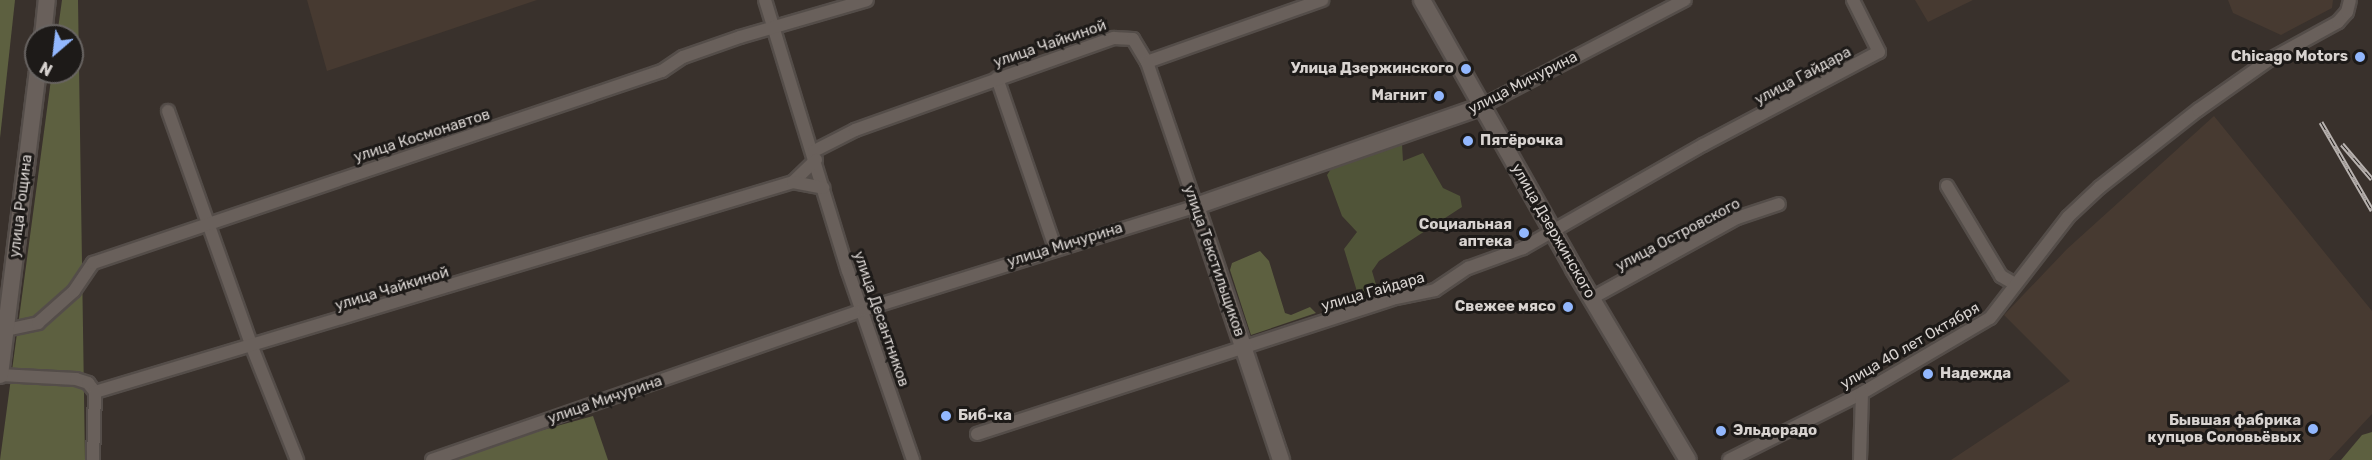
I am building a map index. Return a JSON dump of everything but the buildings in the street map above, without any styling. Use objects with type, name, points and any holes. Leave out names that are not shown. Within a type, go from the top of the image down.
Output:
[{"type":"street","points":[[44,24],[47,0]]},
{"type":"street","points":[[765,0],[815,155]]},
{"type":"street","name":"улица Космонавтов","points":[[6,330],[38,323],[74,291],[93,263],[662,71],[683,57],[867,0]]},
{"type":"street","points":[[1147,62],[1322,0]]},
{"type":"street","name":"улица Дзержинского","points":[[1422,0],[1480,107],[1688,460]]},
{"type":"street","name":"улица Мичурина","points":[[432,460],[863,310],[1055,247],[1196,206],[1480,107],[1685,0]]},
{"type":"street","name":"улица Гайдара","points":[[978,434],[1392,299],[1435,290],[1468,268],[1523,248],[1879,52],[1853,0]]},
{"type":"street","name":"улица 40 лет Октября","points":[[1729,460],[1862,393],[1990,318],[2068,217],[2100,188],[2198,110],[2269,60],[2338,22],[2347,12],[2350,0]]},
{"type":"street","name":"улица Чайкиной","points":[[793,182],[815,155],[855,130],[997,78],[1121,36],[1138,43],[1147,62]]},
{"type":"street","name":"улица Текстильщиков","points":[[1147,62],[1281,460]]},
{"type":"street","points":[[997,78],[1055,247]]},
{"type":"street","name":"улица Рощина","points":[[0,375],[37,84]]},
{"type":"street","points":[[168,111],[252,347],[297,460]]},
{"type":"street","name":"улица Десантников","points":[[815,155],[823,188],[912,460]]},
{"type":"street","name":"улица Чайкиной","points":[[95,392],[252,347],[793,182],[823,188]]},
{"type":"street","points":[[1947,186],[2001,276],[2015,284]]},
{"type":"street","name":"улица Островского","points":[[1592,298],[1737,218],[1779,204]]},
{"type":"street","points":[[0,375],[76,378],[88,383],[95,392],[93,460]]},
{"type":"street","points":[[1860,460],[1862,393]]},
{"type":"shaded area","points":[[307,0],[537,0],[327,71]]},
{"type":"shaded area","points":[[1915,0],[1973,0],[1928,22]]},
{"type":"shaded area","points":[[2228,0],[2333,0],[2332,8],[2281,35],[2233,13]]},
{"type":"shaded area","points":[[2214,116],[2372,311],[2372,414],[2329,460],[1951,460],[2070,381],[2004,315],[2067,249]]},
{"type":"green space","points":[[0,0],[15,0],[0,138]]},
{"type":"green space","points":[[62,0],[78,0],[78,24],[59,24]]},
{"type":"green space","points":[[50,84],[79,84],[85,460],[0,460]]},
{"type":"green space","points":[[1396,144],[1402,144],[1403,161],[1423,153],[1443,188],[1460,196],[1462,207],[1379,261],[1372,271],[1377,288],[1359,298],[1344,249],[1357,232],[1342,216],[1327,175],[1331,169]]},
{"type":"green space","points":[[1260,251],[1269,261],[1285,313],[1291,315],[1310,307],[1316,313],[1251,335],[1230,270],[1232,263]]},
{"type":"green space","points":[[593,416],[608,460],[445,460],[470,450]]},
{"type":"green space","points":[[2372,432],[2372,460],[2341,460],[2362,435]]},
{"type":"railway","points":[[2321,122],[2372,210]]},
{"type":"railway","points":[[2342,144],[2372,179]]},
{"type":"place","name":"Chicago Motors","points":[[2360,57]]},
{"type":"place","name":"Улица Дзержинского","points":[[1466,69]]},
{"type":"place","name":"Магнит","points":[[1439,96]]},
{"type":"place","name":"Пятёрочка","points":[[1468,141]]},
{"type":"place","name":"Социальная аптека","points":[[1524,233]]},
{"type":"place","name":"Свежее мясо","points":[[1568,307]]},
{"type":"place","name":"Надежда","points":[[1928,374]]},
{"type":"place","name":"Биб-ка","points":[[946,416]]},
{"type":"place","name":"Бывшая фабрика купцов Соловьёвых","points":[[2313,429]]},
{"type":"place","name":"Эльдорадо","points":[[1721,431]]}]
